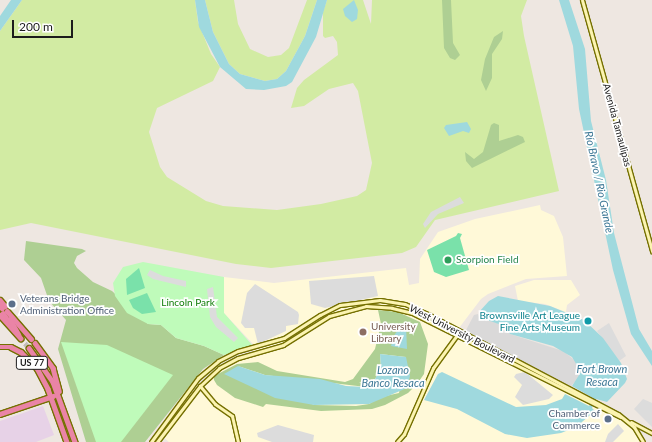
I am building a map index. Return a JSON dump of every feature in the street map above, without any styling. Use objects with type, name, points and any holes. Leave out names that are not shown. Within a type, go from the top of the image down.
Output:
[{"type":"highway","points":[[0,301],[3,310],[21,338],[12,322],[3,310]]},
{"type":"highway","points":[[3,310],[31,339]]},
{"type":"highway","points":[[12,322],[19,325]]},
{"type":"highway","points":[[0,414],[58,394],[53,368],[35,344]]},
{"type":"highway","name":"US 77","points":[[0,348],[11,347],[29,359],[44,380],[68,442]]},
{"type":"highway","name":"US 77","points":[[29,348],[50,376],[75,442]]},
{"type":"highway","points":[[43,399],[50,401],[56,409]]},
{"type":"main road","name":"Avenida Tamaulipas","points":[[582,0],[652,251]]},
{"type":"main road","name":"West University Boulevard","points":[[150,442],[195,383],[218,361],[248,349],[284,338],[332,308],[362,301],[380,300],[405,304],[652,433]]},
{"type":"main road","name":"West University Boulevard","points":[[157,442],[200,386],[219,368],[249,355],[283,345],[329,316],[366,306],[404,310],[458,333]]},
{"type":"main road","points":[[397,442],[404,434],[433,368],[458,333]]},
{"type":"main road","points":[[248,349],[249,355]]},
{"type":"main road","points":[[195,383],[200,386],[215,404],[232,416],[238,442]]},
{"type":"main road","name":"West University Boulevard","points":[[629,422],[639,433],[643,442]]},
{"type":"main road","points":[[639,433],[644,428]]},
{"type":"shaded area","points":[[460,197],[464,203],[438,214],[425,228],[423,224],[431,212]]},
{"type":"shaded area","points":[[540,205],[541,210],[554,216],[563,237],[567,276],[526,279],[488,294],[481,299],[459,328],[459,338],[626,423],[634,428],[641,442],[169,442],[163,437],[207,380],[217,370],[240,358],[253,355],[253,344],[224,313],[224,277],[274,283],[406,268],[409,285],[419,283],[420,259],[438,232],[475,219]]},
{"type":"shaded area","points":[[150,270],[163,276],[186,281],[186,287],[153,279],[147,275]]},
{"type":"shaded area","points":[[374,276],[378,296],[325,308],[311,304],[309,281]]},
{"type":"shaded area","points":[[534,280],[571,280],[580,295],[567,305],[566,312],[545,304],[518,301],[515,286]]},
{"type":"shaded area","points":[[255,284],[298,312],[299,315],[298,324],[286,326],[286,331],[258,344],[254,328],[245,328],[241,323],[247,293]]},
{"type":"shaded area","points":[[213,287],[217,317],[238,338],[234,342],[216,327],[210,317],[207,289]]},
{"type":"shaded area","points":[[478,314],[479,317],[505,326],[510,334],[563,351],[577,362],[581,369],[580,376],[571,386],[465,332],[474,315]]},
{"type":"shaded area","points":[[609,323],[626,356],[619,361],[597,331]]},
{"type":"shaded area","points":[[525,372],[553,395],[549,399],[523,405],[515,397],[522,385],[514,377],[516,374]]},
{"type":"shaded area","points":[[643,399],[652,403],[652,427],[634,409]]},
{"type":"shaded area","points":[[43,406],[54,435],[36,442],[0,442],[0,421]]},
{"type":"shaded area","points":[[618,424],[624,431],[613,442],[605,442],[608,434]]},
{"type":"shaded area","points":[[278,425],[314,435],[313,442],[272,442],[258,437],[257,433]]},
{"type":"green space","points":[[22,0],[195,0],[198,22],[211,54],[220,67],[213,81],[157,108],[149,132],[160,167],[167,177],[206,201],[223,206],[277,210],[321,204],[357,196],[366,190],[372,163],[358,91],[353,83],[329,89],[304,106],[291,108],[297,88],[304,80],[338,55],[337,42],[333,36],[325,38],[323,36],[323,12],[327,0],[363,0],[371,24],[372,0],[527,0],[521,16],[524,36],[559,191],[435,220],[416,247],[402,253],[271,268],[236,264],[31,223],[0,230],[0,31]]},
{"type":"green space","points":[[205,0],[234,0],[238,24],[250,49],[268,57],[281,55],[289,48],[307,0],[317,0],[305,36],[286,71],[277,79],[265,81],[240,74],[229,64],[213,32]]},
{"type":"green space","points":[[442,0],[451,0],[453,43],[460,55],[455,60],[450,58],[444,48]]},
{"type":"green space","points":[[503,31],[502,39],[492,54],[492,78],[486,91],[481,80],[485,59],[494,37]]},
{"type":"green space","points":[[494,123],[499,125],[499,141],[518,135],[523,137],[525,142],[472,168],[466,161],[465,152],[474,159],[483,152],[491,125]]},
{"type":"green space","name":"Scorpion Field","points":[[458,233],[462,234],[460,238],[469,270],[446,277],[434,272],[427,250],[456,236]]},
{"type":"green space","points":[[26,241],[82,249],[86,251],[77,256],[74,263],[77,268],[93,282],[112,291],[148,324],[161,325],[176,338],[204,346],[224,355],[203,369],[145,442],[86,442],[58,349],[66,320],[49,301],[41,278],[24,260]]},
{"type":"green space","name":"Lincoln Park","points":[[143,262],[224,277],[224,313],[253,346],[224,355],[204,346],[176,338],[161,325],[148,324],[127,313],[115,296],[113,283],[123,267]]},
{"type":"green space","points":[[139,268],[145,288],[127,295],[126,279]]},
{"type":"green space","points":[[147,293],[156,312],[142,314],[133,308],[129,300]]},
{"type":"green space","points":[[378,310],[398,312],[420,322],[428,344],[424,374],[417,384],[408,393],[385,405],[372,409],[321,411],[266,404],[263,407],[235,398],[217,385],[214,380],[214,376],[237,364],[258,362],[277,371],[345,382],[353,379],[375,349],[381,324]],"holes":[[[380,354],[406,357],[399,393],[381,397],[369,404],[356,406],[314,405],[238,366],[265,375],[366,387],[374,381],[381,368]]]},
{"type":"green space","points":[[61,342],[107,345],[173,375],[121,442],[96,442]]},
{"type":"water","points":[[11,0],[22,0],[0,31],[0,16]]},
{"type":"water","points":[[195,0],[205,0],[213,32],[229,64],[240,74],[265,81],[277,79],[286,71],[305,36],[317,0],[327,0],[316,37],[292,82],[286,86],[264,90],[246,89],[220,67],[199,27]]},
{"type":"water","points":[[354,0],[358,10],[357,19],[352,22],[345,16],[343,9]]},
{"type":"water","name":"Río Bravo / Rio Grande","points":[[559,0],[569,0],[585,49],[591,121],[606,180],[614,233],[639,329],[652,351],[652,366],[631,334],[613,270],[579,109],[573,46]]},
{"type":"water","points":[[467,122],[471,129],[469,133],[463,131],[449,136],[444,128],[446,125]]},
{"type":"water","name":"Fort Brown Resaca","points":[[498,296],[550,306],[584,320],[603,338],[621,363],[627,379],[625,383],[607,402],[596,399],[592,408],[595,411],[576,427],[561,433],[527,438],[505,434],[457,409],[424,400],[438,374],[442,372],[516,407],[546,405],[562,399],[565,394],[589,406],[593,398],[572,386],[581,372],[572,357],[553,346],[510,334],[504,326],[479,317],[479,312],[489,301]]},
{"type":"water","points":[[403,325],[406,326],[407,349],[391,346],[395,334]]},
{"type":"water","name":"Lozano Banco Resaca","points":[[380,354],[406,357],[410,376],[407,388],[369,404],[314,405],[275,398],[224,374],[238,366],[265,375],[320,379],[346,386],[366,387],[374,381],[381,368]]},
{"type":"tunnel","points":[[21,338],[29,348]]},
{"type":"place","name":"Scorpion Field","points":[[448,260]]},
{"type":"place","name":"Veterans Bridge Administration Office","points":[[12,304]]},
{"type":"place","name":"Brownsville Art League Fine Arts Museum","points":[[588,321]]},
{"type":"place","name":"University Library","points":[[363,332]]},
{"type":"place","name":"Chamber of Commerce","points":[[608,419]]}]
